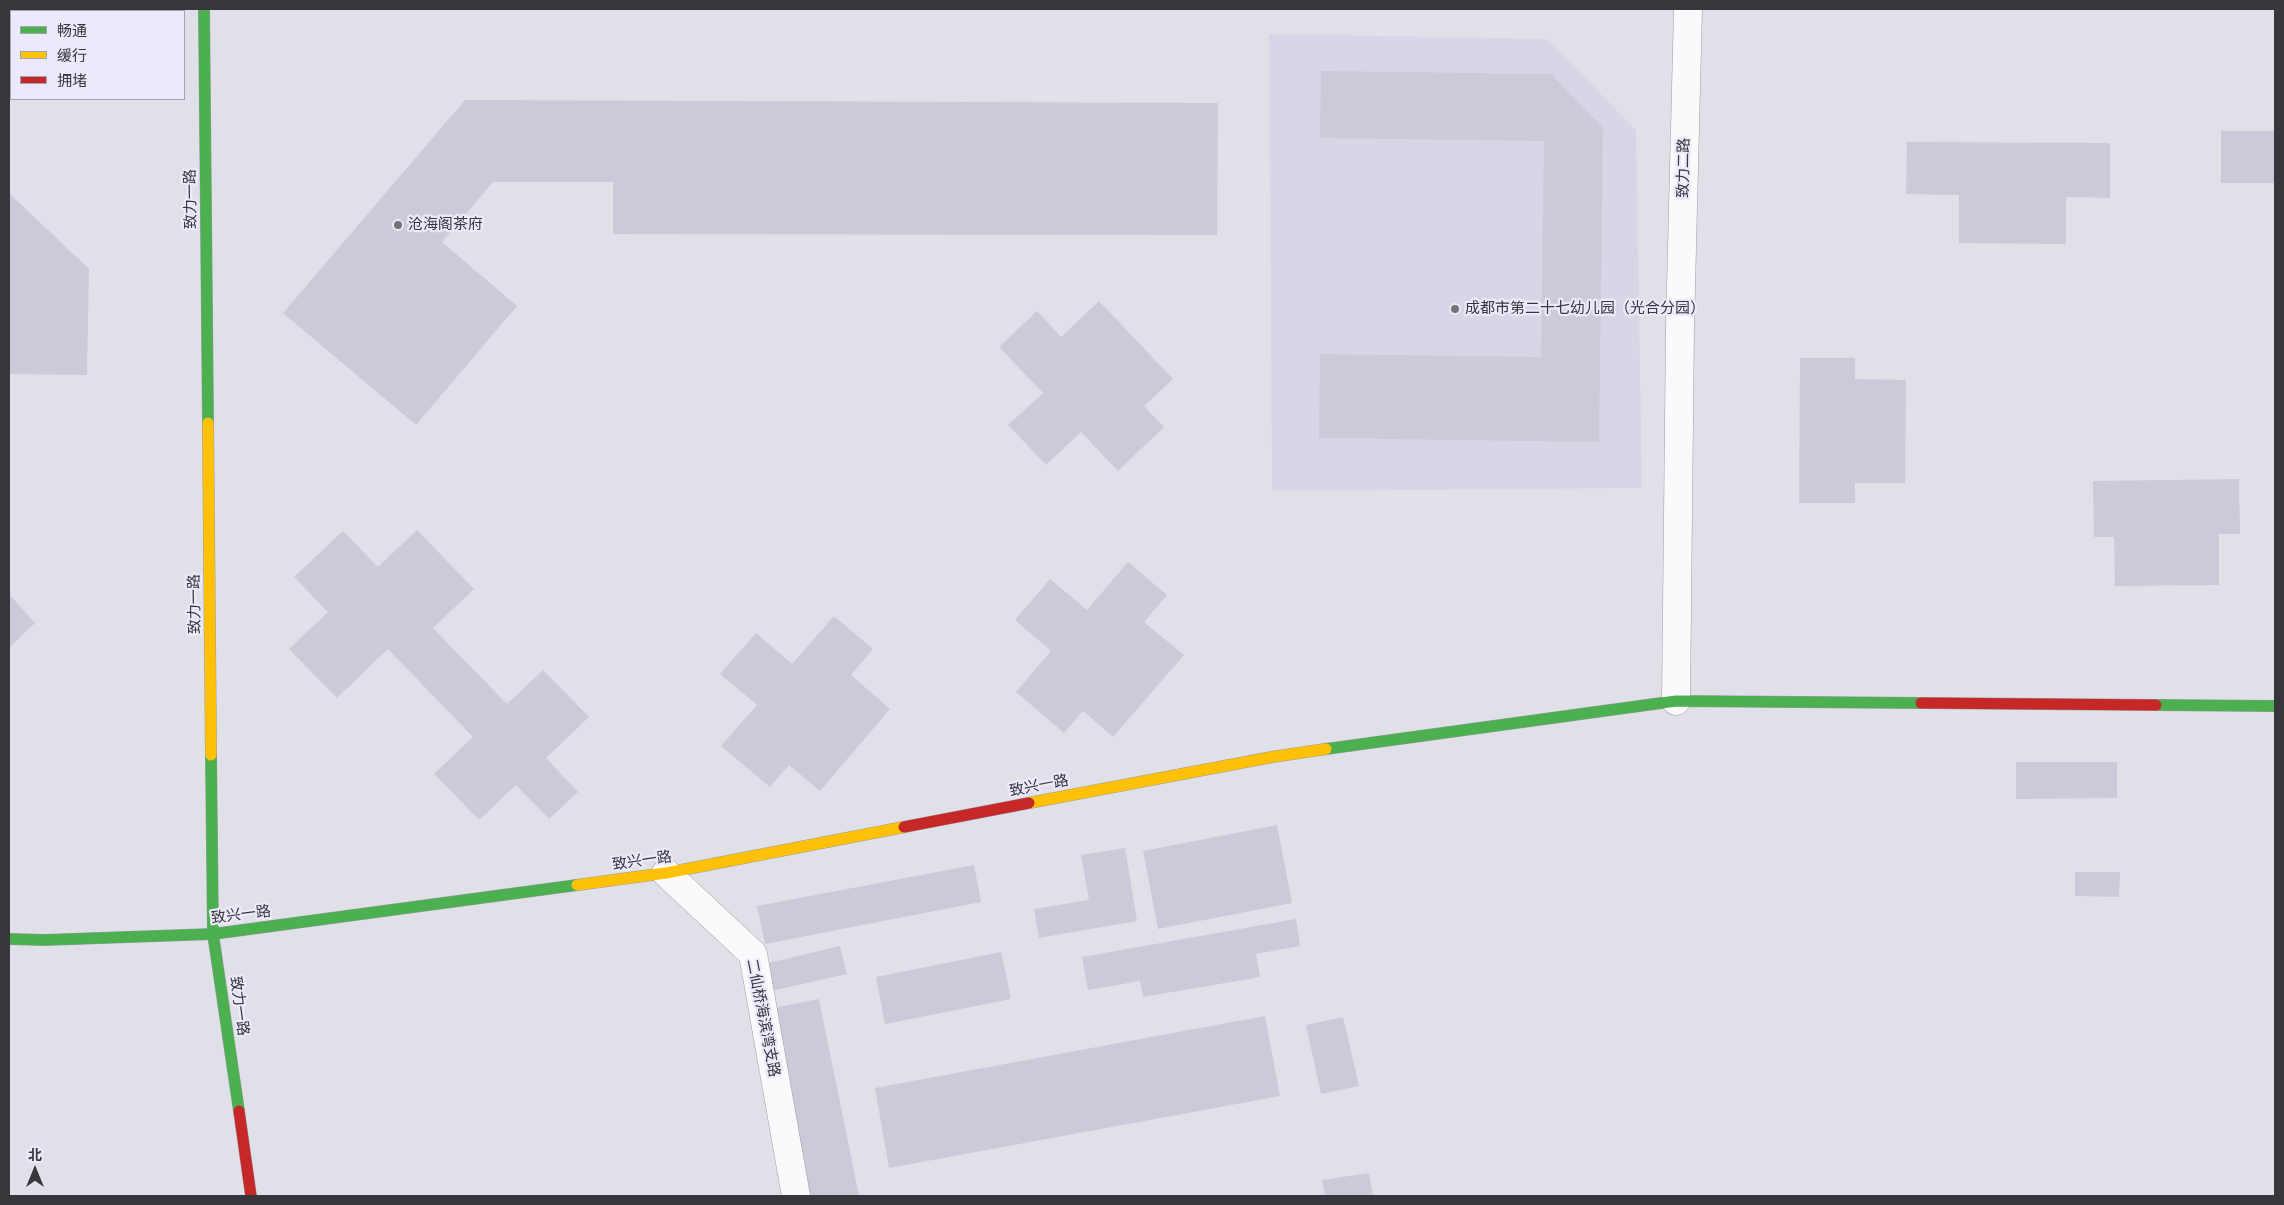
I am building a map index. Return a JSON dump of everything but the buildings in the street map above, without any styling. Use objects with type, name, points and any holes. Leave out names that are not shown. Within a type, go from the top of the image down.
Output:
[{"type":"street","name":"致力一路","points":[[204,9],[213,934],[251,1196]]},
{"type":"street","name":"致力二路","points":[[1676,701],[1680,327],[1688,9]]},
{"type":"street","name":"致兴一路","points":[[9,939],[44,940],[213,934],[666,873],[1272,757],[1676,701],[2275,706]]},
{"type":"street","name":"二仙桥海滨湾支路","points":[[666,873],[753,954],[796,1196]]},
{"type":"shaded area","name":"成都市第二十七幼儿园（光合分园）","points":[[1269,34],[1547,39],[1636,130],[1642,488],[1272,491]]},
{"type":"traffic: fast","points":[[204,9],[208,423]]},
{"type":"traffic: fast","points":[[1326,749],[1676,701],[1921,703]]},
{"type":"traffic: fast","points":[[2156,705],[2275,706]]},
{"type":"traffic: fast","points":[[211,755],[213,934],[239,1111]]},
{"type":"traffic: fast","points":[[9,939],[44,940],[213,934],[577,885]]},
{"type":"traffic: slow","points":[[208,423],[211,755]]},
{"type":"traffic: slow","points":[[1029,803],[1272,757],[1326,749]]},
{"type":"traffic: slow","points":[[577,885],[666,873],[904,827]]},
{"type":"traffic: jam","points":[[1921,703],[2156,705]]},
{"type":"traffic: jam","points":[[904,827],[1029,803]]},
{"type":"traffic: jam","points":[[239,1111],[251,1196]]},
{"type":"place","name":"沧海阁茶府","points":[[398,225]]},
{"type":"place","name":"成都市第二十七幼儿园（光合分园）","points":[[1455,309]]}]
